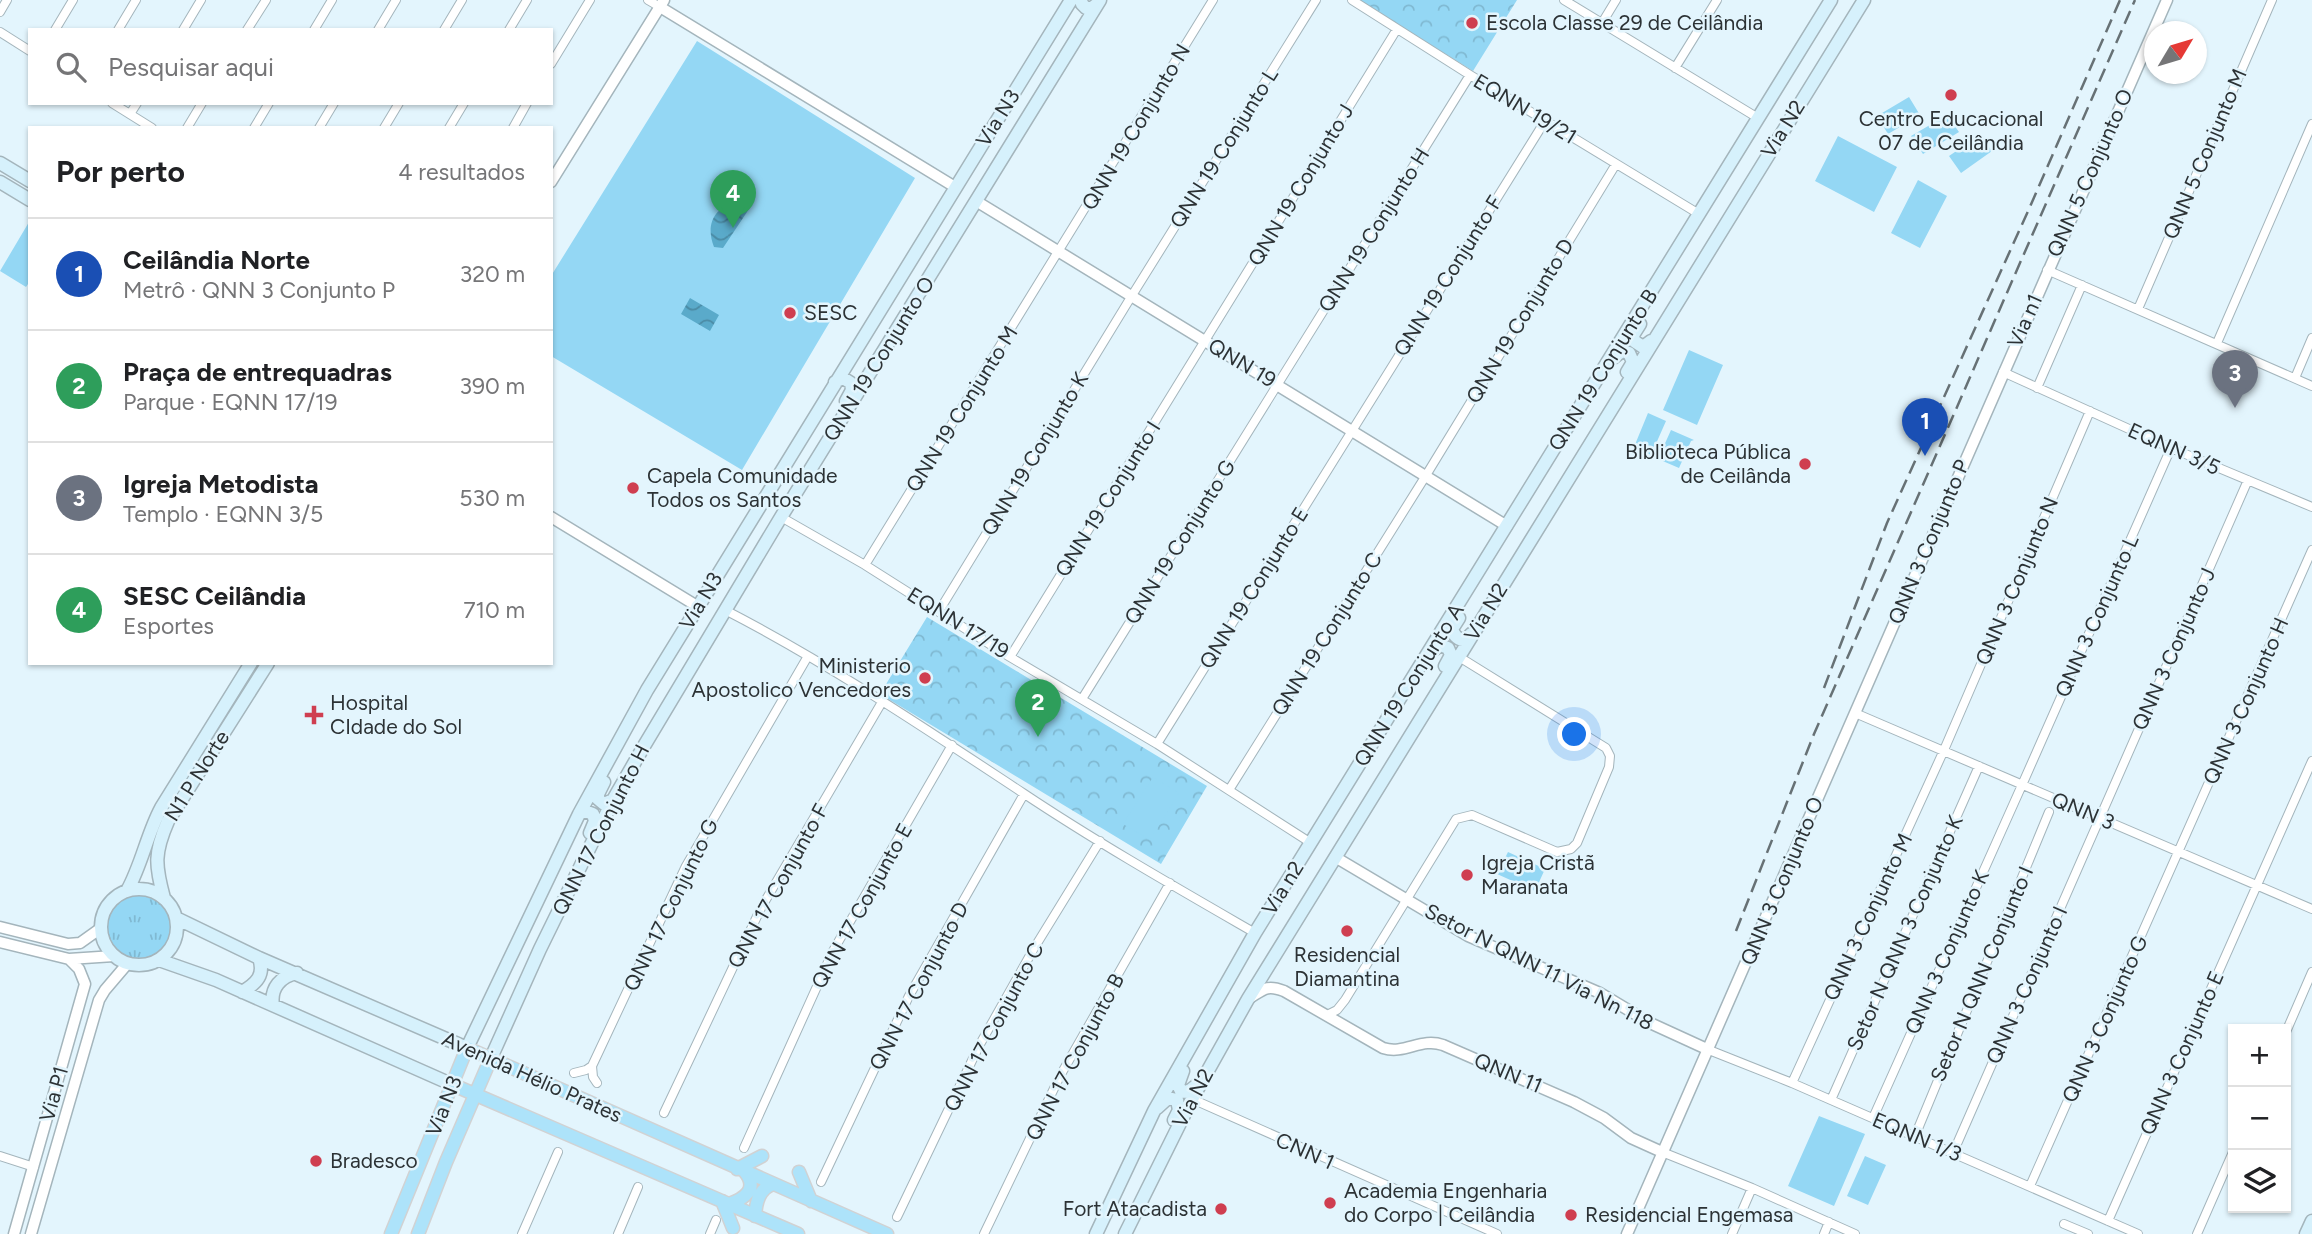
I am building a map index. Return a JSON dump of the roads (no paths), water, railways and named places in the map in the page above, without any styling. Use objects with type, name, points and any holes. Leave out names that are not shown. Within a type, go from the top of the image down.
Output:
[{"type":"main road","name":"Via N3","points":[[391,1234],[467,1048],[579,814],[647,690],[1071,0]]},
{"type":"main road","points":[[1081,0],[1086,8],[1092,8],[1098,2]]},
{"type":"main road","points":[[1803,97],[1827,47],[1854,4],[1853,0]]},
{"type":"main road","name":"Via N2","points":[[1125,1234],[1202,1080],[1248,999],[1390,768],[1416,714],[1451,655],[1455,654],[1476,629],[1864,0]]},
{"type":"main road","name":"Via N2","points":[[1699,215],[1831,1]]},
{"type":"main road","points":[[1032,110],[1098,2]]},
{"type":"main road","points":[[1032,110],[1042,82],[1077,28],[1078,22],[1074,16],[1065,14],[1060,18]]},
{"type":"main road","name":"QNN 19 Conjunto O","points":[[781,517],[1032,110]]},
{"type":"main road","points":[[0,163],[28,180]]},
{"type":"main road","points":[[0,182],[28,199]]},
{"type":"main road","points":[[872,369],[865,373],[860,371],[856,365],[858,359],[929,244],[942,208]]},
{"type":"main road","name":"QNN 19 Conjunto B","points":[[1506,528],[1699,215]]},
{"type":"main road","points":[[1662,328],[1646,346],[1640,347],[1634,341],[1633,335],[1666,281],[1691,228]]},
{"type":"main road","points":[[1578,461],[1597,419],[1633,362],[1629,353],[1622,351],[1608,363]]},
{"type":"main road","points":[[767,541],[781,505],[852,390],[851,383],[846,379],[835,382]]},
{"type":"main road","name":"Via N3","points":[[725,610],[781,517]]},
{"type":"main road","points":[[1476,629],[1466,640],[1457,638],[1452,629],[1489,569],[1506,528]]},
{"type":"main road","name":"QNN 19 Conjunto A","points":[[1311,843],[1506,528]]},
{"type":"main road","name":"QNN 17 Conjunto H","points":[[491,1058],[540,949],[614,800],[725,610]]},
{"type":"main road","points":[[1427,656],[1440,645],[1455,654]]},
{"type":"main road","name":"N1 P Norte","points":[[127,891],[141,862],[158,814],[250,665]]},
{"type":"main road","name":"N1 P Norte","points":[[164,898],[156,869],[157,849],[162,834],[267,665]]},
{"type":"main road","points":[[614,800],[607,804],[602,803],[598,799],[598,793],[647,690]]},
{"type":"main road","points":[[540,949],[564,884],[595,824],[595,817],[591,812],[579,814]]},
{"type":"main road","name":"Via n2","points":[[1255,933],[1311,843]]},
{"type":"main road","points":[[142,889],[150,890],[164,898],[176,918],[177,934],[171,949],[159,960],[144,965],[128,963],[114,956],[105,943],[101,928],[108,905],[113,899],[127,891],[142,889]]},
{"type":"main road","name":"Avenida Hélio Prates","points":[[176,918],[259,958],[887,1234]]},
{"type":"main road","name":"Via N2","points":[[1096,1234],[1154,1111],[1255,933]]},
{"type":"main road","points":[[242,992],[256,984],[262,967],[259,958]]},
{"type":"main road","name":"Avenida Hélio Prates","points":[[159,960],[216,980],[794,1233]]},
{"type":"main road","points":[[273,1005],[273,993],[279,982],[290,974],[297,973]]},
{"type":"main road","points":[[1202,1080],[1188,1092],[1181,1091],[1178,1085],[1228,980]]},
{"type":"main road","name":"Via N3","points":[[418,1234],[491,1058]]},
{"type":"main road","points":[[1137,1207],[1147,1172],[1179,1105],[1177,1100],[1168,1098],[1154,1111]]},
{"type":"main road","points":[[733,1228],[725,1203],[748,1195],[751,1179],[741,1170],[762,1156]]},
{"type":"main road","points":[[799,1172],[811,1201]]},
{"type":"main road","points":[[755,1216],[757,1200],[766,1186],[772,1184]]},
{"type":"main road","points":[[2306,1234],[2312,1221]]},
{"type":"street","points":[[0,12],[8,0]]},
{"type":"street","points":[[56,28],[73,0]]},
{"type":"street","points":[[119,28],[136,0]]},
{"type":"street","points":[[184,28],[201,0]]},
{"type":"street","points":[[248,28],[266,0]]},
{"type":"street","points":[[315,28],[332,0]]},
{"type":"street","points":[[379,28],[396,0]]},
{"type":"street","points":[[445,28],[462,0]]},
{"type":"street","points":[[510,28],[527,0]]},
{"type":"street","points":[[553,61],[590,0]]},
{"type":"street","points":[[648,0],[662,4],[955,187]]},
{"type":"street","name":"QNN 19 Conjunto N","points":[[1059,253],[1213,0]]},
{"type":"street","name":"QNN 19 Conjunto L","points":[[1131,296],[1316,0]]},
{"type":"street","name":"EQNN 19/21","points":[[1352,0],[1469,75],[1699,215]]},
{"type":"street","points":[[1564,0],[1759,118]]},
{"type":"street","points":[[1602,23],[1616,0]]},
{"type":"street","points":[[1675,68],[1717,0]]},
{"type":"street","name":"QNN 5 Conjunto O","points":[[2048,270],[2167,0]]},
{"type":"street","name":"QNN 5 Conjunto M","points":[[2138,309],[2272,0]]},
{"type":"street","points":[[553,179],[662,4]]},
{"type":"street","name":"QNN 19 Conjunto J","points":[[1206,341],[1397,29]]},
{"type":"street","points":[[0,32],[28,50]]},
{"type":"street","name":"QNN 19 Conjunto H","points":[[1278,384],[1469,75]]},
{"type":"street","points":[[115,105],[149,126]]},
{"type":"street","points":[[130,114],[136,105]]},
{"type":"street","points":[[188,126],[201,105]]},
{"type":"street","points":[[255,126],[269,105]]},
{"type":"street","points":[[320,126],[333,105]]},
{"type":"street","points":[[385,126],[398,105]]},
{"type":"street","points":[[450,126],[463,105]]},
{"type":"street","points":[[514,126],[526,105]]},
{"type":"street","name":"QNN 19 Conjunto F","points":[[1351,431],[1545,121]]},
{"type":"street","points":[[2217,342],[2312,124]]},
{"type":"street","name":"QNN 19 Conjunto D","points":[[1425,477],[1616,164]]},
{"type":"street","name":"QNN 19","points":[[976,201],[1278,384],[1506,528]]},
{"type":"street","name":"QNN 19 Conjunto M","points":[[865,565],[1059,253]]},
{"type":"street","points":[[2048,270],[2312,386]]},
{"type":"street","name":"Via n1","points":[[2003,372],[2048,270]]},
{"type":"street","points":[[2037,388],[2082,285]]},
{"type":"street","name":"QNN 19 Conjunto K","points":[[939,611],[1131,296]]},
{"type":"street","points":[[2295,378],[2312,338]]},
{"type":"street","name":"QNN 19 Conjunto I","points":[[1010,657],[1206,341]]},
{"type":"street","name":"EQNN 3/5","points":[[2003,372],[2171,448],[2312,507]]},
{"type":"street","name":"QNN 3 Conjunto P","points":[[1855,713],[2003,372]]},
{"type":"street","name":"QNN 19 Conjunto G","points":[[1082,699],[1278,384]]},
{"type":"street","name":"QNN 3 Conjunto N","points":[[1944,750],[2090,411]]},
{"type":"street","name":"QNN 19 Conjunto E","points":[[1157,744],[1351,431]]},
{"type":"street","name":"QNN 3 Conjunto L","points":[[2022,785],[2171,448]]},
{"type":"street","name":"QNN 19 Conjunto C","points":[[1229,790],[1425,477]]},
{"type":"street","name":"QNN 3 Conjunto J","points":[[2100,817],[2248,480]]},
{"type":"street","name":"EQNN 17/19","points":[[781,517],[865,565],[1010,657],[1157,744],[1311,843]]},
{"type":"street","points":[[553,518],[697,606]]},
{"type":"street","name":"QNN 3 Conjunto H","points":[[2179,852],[2312,550]]},
{"type":"street","points":[[725,610],[808,656],[952,745],[1024,794],[1255,933]]},
{"type":"street","points":[[1326,1015],[1343,1004],[1453,823],[1466,815],[1472,815],[1557,852],[1571,849],[1577,843],[1610,762],[1606,748],[1455,654]]},
{"type":"street","name":"QNN 17 Conjunto G","points":[[592,1066],[686,866],[808,656]]},
{"type":"street","name":"QNN 17 Conjunto F","points":[[664,1113],[761,908],[882,702]]},
{"type":"street","name":"QNN 3","points":[[1855,713],[2312,909]]},
{"type":"street","name":"QNN 3 Conjunto O","points":[[1709,1050],[1855,713]]},
{"type":"street","name":"QNN 17 Conjunto E","points":[[744,1148],[833,951],[952,745]]},
{"type":"street","name":"QNN 3 Conjunto M","points":[[1792,1083],[1944,750]]},
{"type":"street","name":"QNN 3 Conjunto E","points":[[2108,1221],[2312,761]]},
{"type":"street","name":"Setor N QNN 3 Conjunto K","points":[[1831,1100],[1979,766]]},
{"type":"street","name":"QNN 3 Conjunto K","points":[[1872,1118],[2022,785]]},
{"type":"street","name":"QNN 17 Conjunto D","points":[[821,1182],[909,996],[1024,794]]},
{"type":"street","name":"Setor N QNN Conjunto I","points":[[1915,1136],[2049,812]]},
{"type":"street","name":"QNN 3 Conjunto I","points":[[1953,1153],[2100,817]]},
{"type":"street","name":"QNN 17 Conjunto C","points":[[897,1217],[979,1046],[1033,950],[1100,841]]},
{"type":"street","name":"QNN 3 Conjunto G","points":[[2030,1186],[2179,852]]},
{"type":"street","name":"Setor N QNN 11 Via Nn 118","points":[[1335,857],[1468,936],[1600,993],[1650,1023],[1709,1050]]},
{"type":"street","name":"QNN 17 Conjunto B","points":[[984,1234],[1060,1076],[1170,883]]},
{"type":"street","points":[[0,927],[68,944],[80,943],[101,928]]},
{"type":"street","points":[[0,942],[69,959],[114,956]]},
{"type":"street","name":"Via P1","points":[[14,1234],[85,985],[79,969],[69,959]]},
{"type":"street","name":"Via P1","points":[[31,1234],[99,1000],[128,963]]},
{"type":"street","points":[[2289,1024],[2312,972]]},
{"type":"street","name":"QNN 11","points":[[1248,999],[1273,986],[1389,1050],[1401,1050],[1429,1041],[1443,1045],[1574,1102],[1604,1118],[1631,1138],[1662,1152]]},
{"type":"street","points":[[1627,1234],[1709,1050]]},
{"type":"street","name":"EQNN 1/3","points":[[1709,1050],[2030,1186],[2108,1221],[2123,1231],[2137,1234]]},
{"type":"street","points":[[573,1073],[592,1066],[593,1077],[597,1083]]},
{"type":"street","points":[[61,1071],[66,1080],[77,1074]]},
{"type":"street","points":[[53,1100],[62,1099],[68,1106]]},
{"type":"street","name":"CNN 1","points":[[1192,1099],[1497,1234]]},
{"type":"street","points":[[523,1234],[558,1152]]},
{"type":"street","points":[[1662,1152],[1856,1234]]},
{"type":"street","points":[[0,1156],[34,1167]]},
{"type":"street","points":[[2197,1234],[2228,1163]]},
{"type":"street","points":[[618,1234],[638,1187]]},
{"type":"street","points":[[1732,1234],[1752,1188]]},
{"type":"street","points":[[710,1234],[716,1220]]},
{"type":"street","points":[[1824,1234],[1829,1222]]},
{"type":"street","points":[[2064,1224],[2088,1234]]},
{"type":"water","points":[[735,203],[751,206],[723,248],[714,247],[711,232],[713,219],[721,209]]},
{"type":"water","points":[[690,298],[719,315],[710,331],[681,314]]},
{"type":"railway","points":[[1824,688],[1887,523],[2120,0]]},
{"type":"railway","points":[[1736,931],[1814,734],[2135,0]]},
{"type":"place","name":"Escola Classe 29 de Ceilândia","points":[[1472,23]]},
{"type":"place","name":"Centro Educacional 07 de Ceilândia","points":[[1951,95]]},
{"type":"place","name":"SESC Ceilândia","points":[[733,228]]},
{"type":"place","name":"SESC","points":[[790,313]]},
{"type":"place","name":"Igreja Metodista","points":[[2235,408]]},
{"type":"place","name":"Ceilândia Norte","points":[[1925,456]]},
{"type":"place","name":"Biblioteca Pública de Ceilânda","points":[[1805,464]]},
{"type":"place","name":"Capela Comunidade Todos os Santos","points":[[633,488]]},
{"type":"place","name":"Ministerio Apostolico Vencedores","points":[[925,678]]},
{"type":"place","name":"Hospital CIdade do Sol","points":[[314,715]]},
{"type":"place","name":"Praça de entrequadras","points":[[1038,737]]},
{"type":"place","name":"Igreja Cristã Maranata","points":[[1467,875]]},
{"type":"place","name":"Residencial Diamantina","points":[[1347,931]]},
{"type":"place","name":"Bradesco","points":[[316,1161]]},
{"type":"place","name":"Academia Engenharia do Corpo | Ceilândia","points":[[1330,1203]]},
{"type":"place","name":"Fort Atacadista","points":[[1221,1209]]},
{"type":"place","name":"Residencial Engemasa","points":[[1571,1215]]}]
